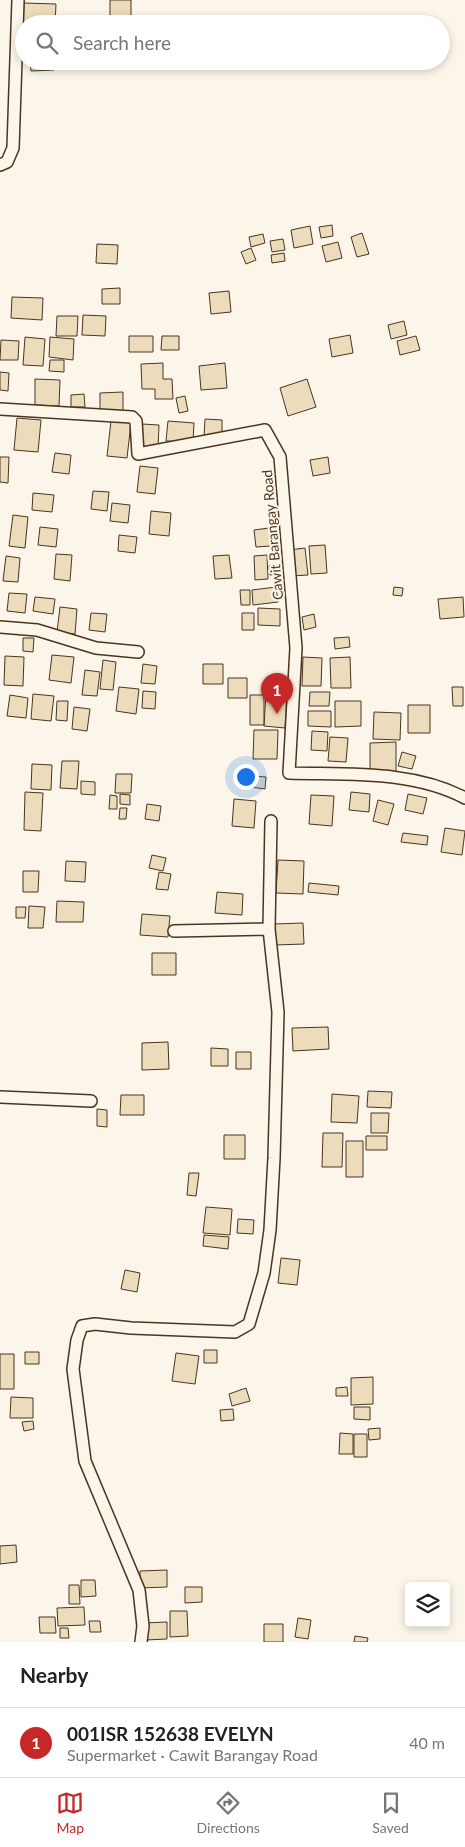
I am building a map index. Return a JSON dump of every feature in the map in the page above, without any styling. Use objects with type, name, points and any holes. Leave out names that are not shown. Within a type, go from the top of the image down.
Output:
[{"type":"street","points":[[17,15],[18,0]]},
{"type":"street","points":[[0,165],[7,162],[13,148],[16,70]]},
{"type":"street","name":"Cawit Barangay Road","points":[[0,409],[132,417],[136,421],[138,454],[265,430],[280,456],[296,648],[289,773],[404,777],[460,796]]},
{"type":"street","points":[[0,627],[37,630],[96,648],[138,652]]},
{"type":"street","points":[[141,1642],[143,1626],[139,1590],[85,1461],[73,1369],[77,1340],[82,1326],[95,1324],[131,1328],[235,1332],[249,1324],[264,1273],[270,1230],[274,1158],[278,1012],[269,929],[271,821]]},
{"type":"street","points":[[174,931],[269,929]]},
{"type":"street","points":[[0,1097],[91,1101]]},
{"type":"building","points":[[110,0],[131,0],[131,15],[110,15]]},
{"type":"building","points":[[24,3],[56,4],[55,15],[24,15]]},
{"type":"building","points":[[332,225],[333,236],[321,238],[319,227]]},
{"type":"building","points":[[310,226],[313,244],[294,248],[291,230]]},
{"type":"building","points":[[362,233],[369,254],[357,257],[351,237]]},
{"type":"building","points":[[263,234],[265,243],[251,247],[249,237]]},
{"type":"building","points":[[283,239],[285,250],[272,252],[270,241]]},
{"type":"building","points":[[338,242],[342,258],[326,262],[322,246]]},
{"type":"building","points":[[97,244],[118,245],[117,264],[96,263]]},
{"type":"building","points":[[251,248],[256,260],[246,264],[241,252]]},
{"type":"building","points":[[284,253],[285,261],[272,263],[271,255]]},
{"type":"building","points":[[120,288],[120,304],[102,304],[102,289]]},
{"type":"building","points":[[229,291],[231,312],[211,314],[209,293]]},
{"type":"building","points":[[12,297],[43,298],[42,320],[11,318]]},
{"type":"building","points":[[83,315],[106,316],[105,336],[82,335]]},
{"type":"building","points":[[57,316],[78,316],[77,336],[56,336]]},
{"type":"building","points":[[404,321],[407,335],[391,339],[388,325]]},
{"type":"building","points":[[350,335],[353,353],[332,357],[329,339]]},
{"type":"building","points":[[129,336],[153,336],[153,352],[129,352]]},
{"type":"building","points":[[162,336],[179,336],[179,350],[161,350]]},
{"type":"building","points":[[416,336],[420,350],[400,355],[397,341]]},
{"type":"building","points":[[25,337],[45,339],[43,366],[23,365]]},
{"type":"building","points":[[50,337],[74,339],[73,360],[49,357]]},
{"type":"building","points":[[1,340],[19,341],[18,360],[0,360]]},
{"type":"building","points":[[50,360],[64,360],[64,372],[49,371]]},
{"type":"building","points":[[163,363],[163,379],[172,379],[173,399],[155,399],[155,389],[142,389],[141,364]]},
{"type":"building","points":[[225,363],[227,388],[201,390],[199,366]]},
{"type":"building","points":[[0,372],[9,373],[8,391],[0,390]]},
{"type":"building","points":[[35,379],[60,380],[59,406],[35,405]]},
{"type":"building","points":[[307,379],[316,407],[288,416],[280,388]]},
{"type":"building","points":[[123,392],[123,411],[100,412],[100,393]]},
{"type":"building","points":[[84,394],[85,407],[71,407],[71,395]]},
{"type":"building","points":[[185,396],[188,411],[179,413],[176,398]]},
{"type":"building","points":[[17,418],[41,420],[38,452],[14,450]]},
{"type":"building","points":[[205,419],[222,420],[222,438],[204,437]]},
{"type":"building","points":[[111,421],[131,423],[127,458],[107,456]]},
{"type":"building","points":[[168,421],[194,423],[193,442],[166,441]]},
{"type":"building","points":[[142,424],[159,425],[158,448],[141,448]]},
{"type":"building","points":[[55,453],[71,455],[69,474],[52,472]]},
{"type":"building","points":[[0,457],[9,457],[8,483],[0,482]]},
{"type":"building","points":[[328,457],[330,473],[313,476],[310,460]]},
{"type":"building","points":[[140,466],[158,468],[155,494],[137,492]]},
{"type":"building","points":[[93,491],[109,492],[107,511],[91,509]]},
{"type":"building","points":[[33,493],[54,495],[52,512],[32,510]]},
{"type":"building","points":[[112,503],[130,505],[128,523],[110,521]]},
{"type":"building","points":[[151,511],[171,513],[169,536],[149,534]]},
{"type":"building","points":[[13,515],[28,517],[25,548],[9,546]]},
{"type":"building","points":[[40,527],[58,529],[56,547],[38,545]]},
{"type":"building","points":[[269,528],[271,546],[256,547],[254,530]]},
{"type":"building","points":[[119,535],[137,537],[135,553],[118,551]]},
{"type":"building","points":[[325,545],[327,573],[311,574],[309,546]]},
{"type":"building","points":[[305,548],[308,575],[292,576],[289,550]]},
{"type":"building","points":[[56,554],[72,555],[70,581],[54,579]]},
{"type":"building","points":[[229,555],[232,578],[215,579],[213,556]]},
{"type":"building","points":[[267,555],[268,579],[255,580],[254,556]]},
{"type":"building","points":[[6,556],[20,558],[18,582],[3,581]]},
{"type":"building","points":[[278,565],[279,574],[270,575],[269,566]]},
{"type":"building","points":[[276,587],[278,602],[253,605],[252,590]]},
{"type":"building","points":[[394,587],[403,588],[402,596],[393,595]]},
{"type":"building","points":[[240,590],[250,590],[250,605],[241,605]]},
{"type":"building","points":[[9,593],[27,594],[25,613],[7,611]]},
{"type":"building","points":[[35,597],[55,599],[53,614],[33,611]]},
{"type":"building","points":[[463,597],[464,617],[440,619],[438,599]]},
{"type":"building","points":[[60,607],[77,609],[75,634],[57,632]]},
{"type":"building","points":[[258,608],[280,609],[280,626],[258,625]]},
{"type":"building","points":[[91,613],[107,614],[105,632],[89,630]]},
{"type":"building","points":[[242,613],[254,613],[254,630],[242,630]]},
{"type":"building","points":[[314,614],[316,627],[304,630],[302,617]]},
{"type":"building","points":[[349,637],[350,647],[335,649],[334,638]]},
{"type":"building","points":[[23,638],[34,638],[33,652],[23,651]]},
{"type":"building","points":[[52,655],[74,657],[71,683],[49,680]]},
{"type":"building","points":[[5,656],[24,657],[23,686],[4,685]]},
{"type":"building","points":[[303,657],[322,658],[321,686],[302,686]]},
{"type":"building","points":[[350,657],[351,688],[331,688],[330,658]]},
{"type":"building","points":[[103,660],[116,662],[113,690],[100,689]]},
{"type":"building","points":[[143,664],[157,666],[155,684],[141,683]]},
{"type":"building","points":[[203,664],[223,664],[223,684],[203,684]]},
{"type":"building","points":[[85,670],[100,672],[97,696],[82,695]]},
{"type":"building","points":[[228,678],[247,678],[247,698],[228,698]]},
{"type":"building","points":[[119,687],[139,689],[136,714],[116,711]]},
{"type":"building","points":[[452,687],[463,687],[463,706],[453,706]]},
{"type":"building","points":[[143,691],[156,692],[155,709],[142,708]]},
{"type":"building","points":[[310,692],[330,692],[329,706],[309,706]]},
{"type":"building","points":[[266,693],[287,694],[285,728],[264,726]]},
{"type":"building","points":[[33,694],[54,696],[51,721],[31,719]]},
{"type":"building","points":[[10,695],[28,698],[26,718],[7,716]]},
{"type":"building","points":[[250,695],[264,695],[264,725],[250,725]]},
{"type":"building","points":[[57,701],[68,701],[67,721],[56,720]]},
{"type":"building","points":[[335,701],[361,701],[361,726],[335,727]]},
{"type":"building","points":[[408,705],[430,705],[430,733],[408,733]]},
{"type":"building","points":[[74,707],[90,709],[87,731],[72,729]]},
{"type":"building","points":[[308,711],[331,711],[331,727],[308,726]]},
{"type":"building","points":[[374,712],[401,713],[400,740],[373,739]]},
{"type":"building","points":[[254,730],[278,730],[277,759],[253,759]]},
{"type":"building","points":[[312,731],[328,732],[327,751],[311,750]]},
{"type":"building","points":[[330,737],[348,738],[346,762],[328,761]]},
{"type":"building","points":[[396,742],[396,772],[370,773],[370,743]]},
{"type":"building","points":[[402,752],[416,756],[412,769],[398,766]]},
{"type":"building","points":[[62,761],[79,761],[77,789],[60,788]]},
{"type":"building","points":[[32,764],[52,765],[51,790],[31,789]]},
{"type":"building","points":[[116,774],[132,774],[131,793],[115,793]]},
{"type":"building","points":[[252,776],[266,777],[265,789],[250,787]]},
{"type":"building","points":[[81,781],[95,782],[95,795],[81,794]]},
{"type":"building","points":[[25,792],[43,793],[41,831],[24,830]]},
{"type":"building","points":[[351,792],[370,794],[369,812],[349,810]]},
{"type":"building","points":[[120,794],[130,795],[130,805],[120,804]]},
{"type":"building","points":[[408,794],[427,798],[423,814],[405,810]]},
{"type":"building","points":[[110,795],[117,796],[117,809],[109,809]]},
{"type":"building","points":[[311,795],[334,796],[332,826],[309,824]]},
{"type":"building","points":[[234,799],[256,801],[254,828],[232,826]]},
{"type":"building","points":[[378,800],[394,804],[388,825],[373,821]]},
{"type":"building","points":[[147,804],[161,806],[159,821],[145,819]]},
{"type":"building","points":[[120,808],[127,808],[126,819],[119,819]]},
{"type":"building","points":[[445,828],[465,831],[462,855],[441,852]]},
{"type":"building","points":[[403,833],[428,836],[427,845],[401,842]]},
{"type":"building","points":[[152,855],[166,858],[163,871],[149,868]]},
{"type":"building","points":[[278,860],[304,861],[303,894],[276,893]]},
{"type":"building","points":[[66,861],[86,862],[85,882],[65,881]]},
{"type":"building","points":[[23,871],[39,871],[38,892],[23,892]]},
{"type":"building","points":[[159,872],[171,874],[168,890],[156,889]]},
{"type":"building","points":[[309,883],[339,886],[338,895],[308,892]]},
{"type":"building","points":[[217,892],[243,894],[242,915],[215,913]]},
{"type":"building","points":[[57,901],[84,902],[83,922],[56,922]]},
{"type":"building","points":[[29,906],[45,907],[43,928],[28,928]]},
{"type":"building","points":[[16,907],[26,907],[25,918],[16,918]]},
{"type":"building","points":[[142,914],[170,916],[168,937],[140,935]]},
{"type":"building","points":[[303,923],[304,944],[275,945],[274,924]]},
{"type":"building","points":[[152,953],[176,953],[176,975],[152,975]]},
{"type":"building","points":[[328,1027],[329,1049],[293,1051],[292,1028]]},
{"type":"building","points":[[168,1042],[169,1069],[142,1070],[142,1043]]},
{"type":"building","points":[[211,1048],[228,1049],[228,1066],[211,1066]]},
{"type":"building","points":[[236,1052],[251,1052],[251,1069],[236,1069]]},
{"type":"building","points":[[368,1091],[392,1092],[391,1108],[367,1107]]},
{"type":"building","points":[[332,1094],[359,1096],[357,1123],[331,1122]]},
{"type":"building","points":[[121,1095],[144,1095],[144,1115],[120,1115]]},
{"type":"building","points":[[97,1109],[107,1110],[107,1127],[97,1126]]},
{"type":"building","points":[[371,1113],[389,1113],[388,1133],[371,1133]]},
{"type":"building","points":[[323,1133],[343,1133],[342,1167],[322,1167]]},
{"type":"building","points":[[224,1135],[245,1135],[245,1159],[224,1159]]},
{"type":"building","points":[[366,1136],[387,1136],[387,1150],[366,1150]]},
{"type":"building","points":[[346,1141],[363,1141],[363,1177],[346,1177]]},
{"type":"building","points":[[189,1173],[199,1173],[196,1196],[187,1195]]},
{"type":"building","points":[[206,1207],[232,1209],[230,1235],[203,1233]]},
{"type":"building","points":[[238,1219],[254,1220],[253,1234],[237,1233]]},
{"type":"building","points":[[204,1235],[229,1237],[228,1249],[203,1246]]},
{"type":"building","points":[[281,1258],[300,1260],[297,1285],[278,1283]]},
{"type":"building","points":[[125,1270],[140,1273],[137,1292],[121,1289]]},
{"type":"building","points":[[204,1350],[217,1350],[217,1363],[204,1363]]},
{"type":"building","points":[[25,1352],[39,1352],[39,1364],[25,1364]]},
{"type":"building","points":[[176,1353],[199,1356],[195,1384],[172,1381]]},
{"type":"building","points":[[0,1354],[14,1354],[14,1389],[0,1389]]},
{"type":"building","points":[[373,1377],[373,1404],[351,1405],[351,1378]]},
{"type":"building","points":[[347,1387],[348,1396],[336,1396],[336,1388]]},
{"type":"building","points":[[246,1388],[250,1401],[232,1406],[229,1394]]},
{"type":"building","points":[[11,1397],[33,1398],[33,1418],[10,1418]]},
{"type":"building","points":[[354,1407],[370,1407],[370,1420],[354,1419]]},
{"type":"building","points":[[233,1409],[234,1420],[221,1421],[220,1410]]},
{"type":"building","points":[[33,1421],[34,1429],[24,1431],[22,1422]]},
{"type":"building","points":[[380,1428],[380,1439],[369,1440],[368,1429]]},
{"type":"building","points":[[340,1433],[353,1434],[353,1454],[339,1454]]},
{"type":"building","points":[[354,1434],[367,1434],[367,1457],[354,1457]]},
{"type":"building","points":[[16,1545],[17,1562],[0,1564],[0,1546]]},
{"type":"building","points":[[167,1570],[167,1587],[140,1588],[140,1571]]},
{"type":"building","points":[[81,1580],[95,1580],[96,1596],[81,1597]]},
{"type":"building","points":[[69,1585],[79,1585],[80,1604],[69,1604]]},
{"type":"building","points":[[185,1587],[202,1587],[202,1602],[185,1603]]},
{"type":"building","points":[[84,1607],[85,1625],[58,1626],[57,1608]]},
{"type":"building","points":[[170,1611],[187,1611],[188,1636],[170,1637]]},
{"type":"building","points":[[39,1617],[55,1617],[56,1633],[40,1633]]},
{"type":"building","points":[[298,1618],[311,1620],[308,1639],[295,1637]]},
{"type":"building","points":[[89,1621],[100,1621],[101,1632],[90,1632]]},
{"type":"building","points":[[167,1622],[167,1639],[145,1640],[144,1623]]},
{"type":"building","points":[[264,1624],[283,1624],[283,1642],[264,1642]]},
{"type":"building","points":[[60,1628],[68,1628],[69,1638],[60,1638]]},
{"type":"building","points":[[355,1636],[368,1638],[367,1642],[354,1642]]},
{"type":"place","name":"001ISR 152638 EVELYN","points":[[277,714]]}]
